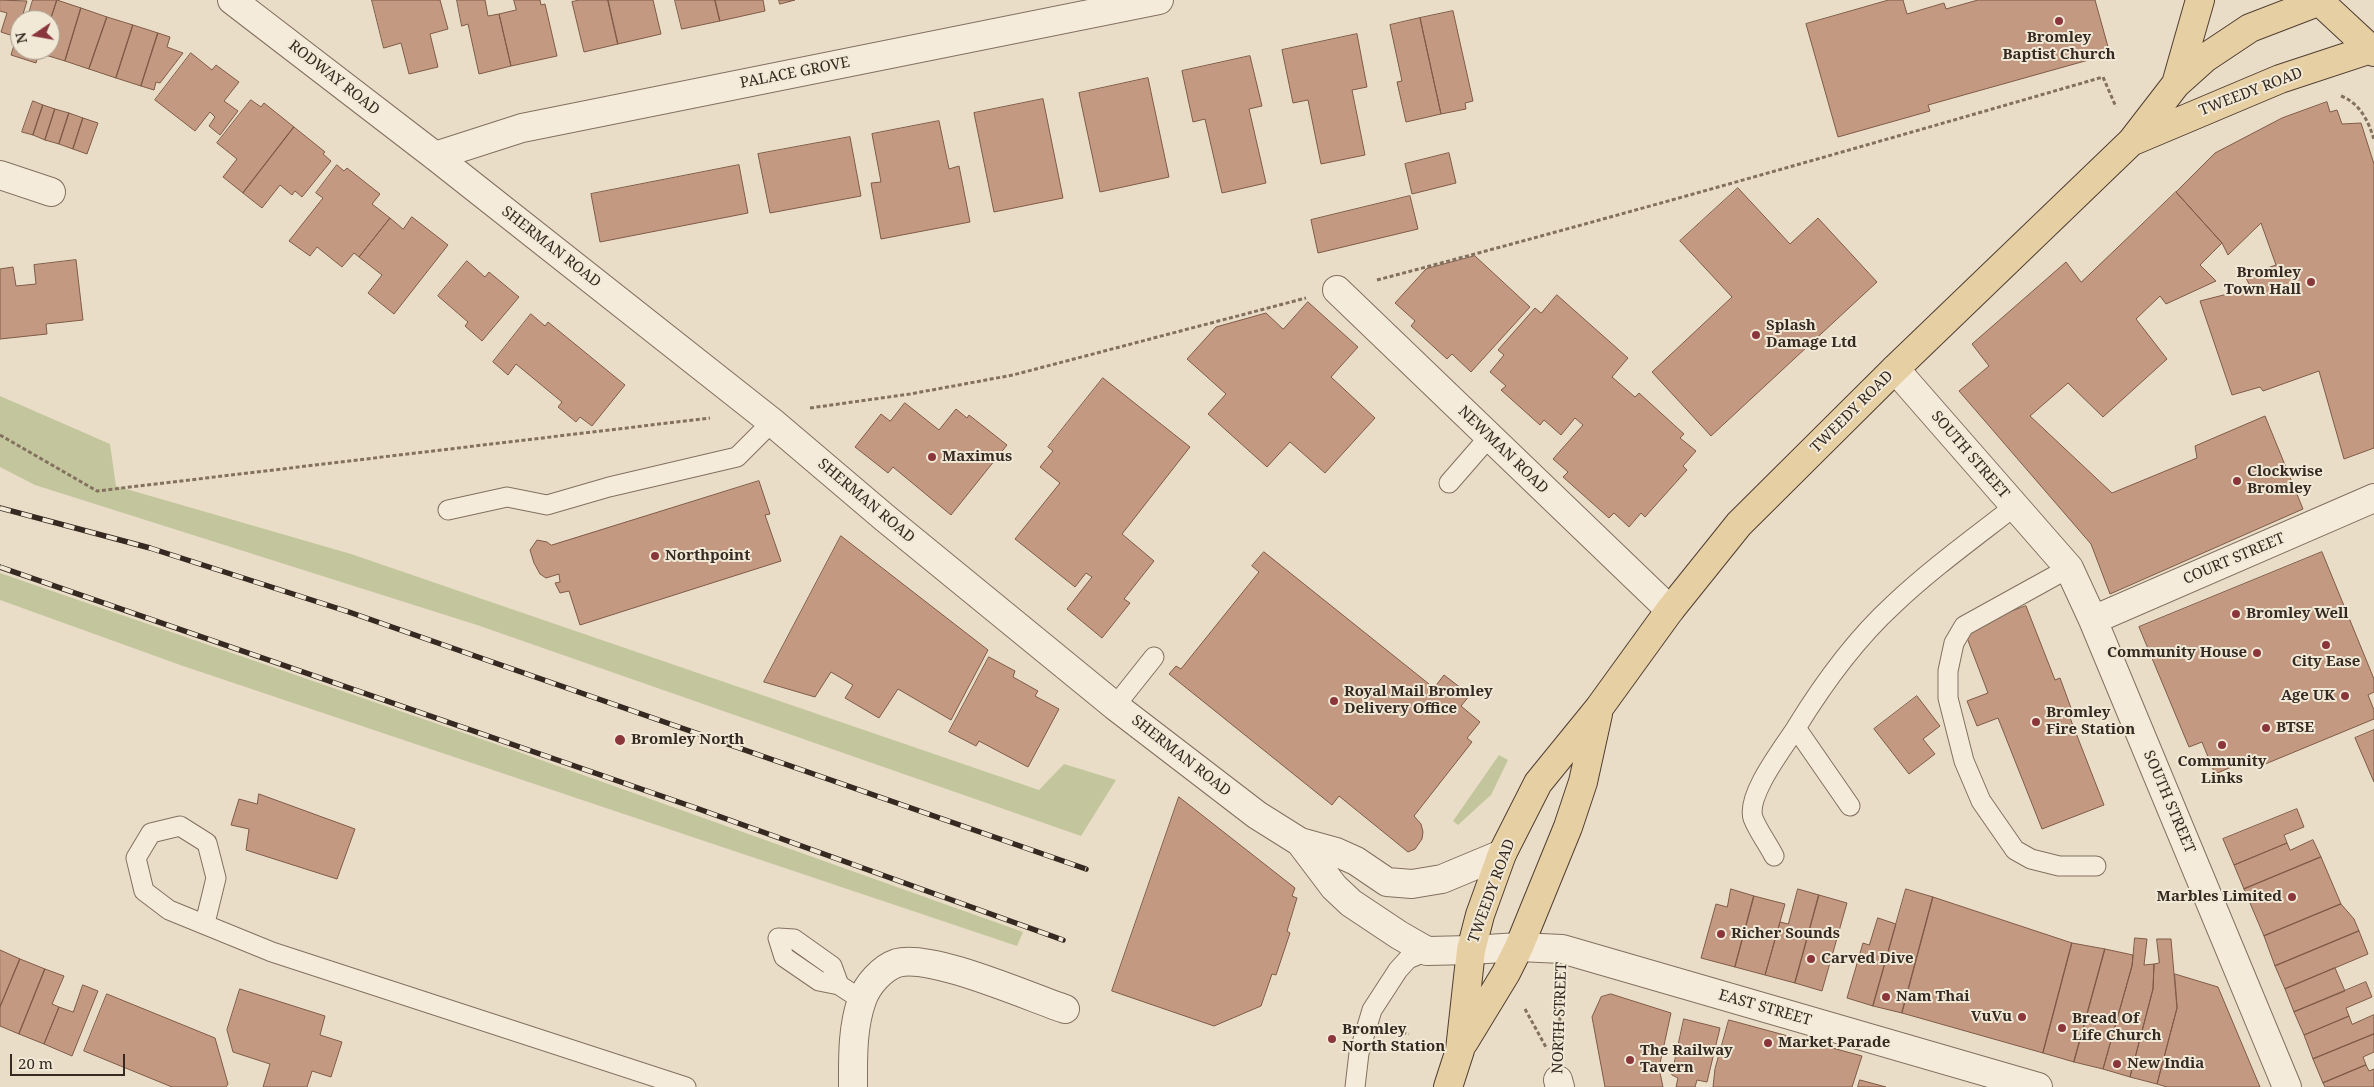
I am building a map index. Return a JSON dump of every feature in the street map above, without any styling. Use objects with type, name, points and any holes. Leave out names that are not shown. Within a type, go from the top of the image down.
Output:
[{"type":"main road","points":[[2176,84],[2200,0]]},
{"type":"main road","points":[[2320,0],[2373,49]]},
{"type":"main road","name":"TWEEDY ROAD","points":[[1448,1087],[1460,1050],[1471,950],[1480,915],[1502,854],[1538,783],[1599,708],[1670,610],[1738,524],[1895,369],[2132,141],[2176,84],[2226,42],[2250,28],[2320,0]]},
{"type":"main road","name":"TWEEDY ROAD","points":[[2132,141],[2272,83],[2373,49]]},
{"type":"main road","name":"TWEEDY ROAD","points":[[1460,1050],[1506,973],[1519,947],[1568,828],[1580,791],[1599,708]]},
{"type":"street","name":"RODWAY ROAD","points":[[232,0],[435,156]]},
{"type":"street","name":"PALACE GROVE","points":[[435,156],[522,128],[1159,0]]},
{"type":"street","name":"SHERMAN ROAD","points":[[435,156],[759,412],[1115,706],[1257,815],[1300,842],[1336,852],[1356,862],[1387,882],[1412,884],[1442,879],[1502,854]]},
{"type":"street","points":[[0,175],[51,192]]},
{"type":"street","name":"NEWMAN ROAD","points":[[1337,290],[1670,610]]},
{"type":"street","name":"SOUTH STREET","points":[[1895,369],[2069,568],[2093,620],[2287,1087]]},
{"type":"street","name":"COURT STREET","points":[[2093,620],[2374,498]]},
{"type":"street","name":"SHERMAN ROAD","points":[[1300,842],[1334,887],[1351,903],[1427,951]]},
{"type":"street","name":"EAST STREET","points":[[1519,947],[1562,949],[2038,1087]]},
{"type":"street","name":"TWEEDY ROAD","points":[[1471,950],[1519,947]]},
{"type":"street","points":[[1427,951],[1471,950]]},
{"type":"street","points":[[852,1087],[853,1046],[862,1000],[878,974],[898,963],[922,962],[951,969],[1065,1009]]},
{"type":"lane","points":[[448,510],[507,497],[547,505],[608,487],[737,457],[759,412]]},
{"type":"lane","points":[[1450,483],[1489,436]]},
{"type":"lane","points":[[1774,856],[1753,816],[1755,797],[1767,771],[1817,694],[1860,640],[1892,605],[2015,506]]},
{"type":"lane","points":[[2069,568],[1964,626],[1954,643],[1948,671],[1948,698],[1964,761],[1981,801],[2015,850],[2031,859],[2059,866],[2096,866]]},
{"type":"lane","points":[[1115,706],[1154,657]]},
{"type":"lane","points":[[1796,728],[1850,806]]},
{"type":"lane","points":[[205,923],[216,878],[207,843],[180,826],[151,833],[136,858],[144,891],[169,910],[205,923],[272,952],[686,1087]]},
{"type":"lane","points":[[1355,1087],[1359,1053],[1372,1010],[1398,970],[1408,959],[1427,951]]},
{"type":"lane","points":[[839,985],[862,1000]]},
{"type":"path","points":[[0,435],[97,491],[910,394],[1013,374],[1557,232],[2103,77],[2132,141]]},
{"type":"path","points":[[2333,94],[2346,98],[2358,108],[2366,119],[2374,140]]},
{"type":"path","name":"NORTH STREET","points":[[1559,1084],[1562,949]]},
{"type":"green space","points":[[0,396],[110,444],[116,486],[351,554],[1039,790],[1064,764],[1116,780],[1081,836],[477,625],[35,485],[0,467]]},
{"type":"green space","points":[[0,573],[513,750],[1023,932],[1017,946],[183,666],[0,600]]},
{"type":"green space","points":[[1499,755],[1508,760],[1491,795],[1458,825],[1453,821]]},
{"type":"building","points":[[0,0],[27,1],[24,10],[10,10],[10,35],[1,32],[7,13],[0,11]]},
{"type":"building","points":[[33,0],[57,0],[54,10],[30,10]]},
{"type":"building","points":[[57,0],[81,8],[65,61],[60,59],[60,10],[54,10]]},
{"type":"building","points":[[372,0],[440,0],[448,29],[430,34],[438,67],[409,74],[401,43],[384,48]]},
{"type":"building","points":[[457,0],[485,0],[488,16],[499,14],[511,66],[479,74],[468,24],[462,26]]},
{"type":"building","points":[[514,0],[540,0],[541,5],[545,4],[557,56],[511,66],[499,14],[516,10]]},
{"type":"building","points":[[580,0],[608,0],[618,44],[584,52],[572,2]]},
{"type":"building","points":[[608,0],[653,0],[661,34],[618,44]]},
{"type":"building","points":[[675,0],[715,0],[720,21],[682,29]]},
{"type":"building","points":[[715,0],[763,0],[765,11],[720,21]]},
{"type":"building","points":[[779,0],[795,0],[780,4]]},
{"type":"building","points":[[1889,0],[1903,0],[1907,14],[1944,3],[1946,9],[1978,0],[2095,0],[2110,54],[1928,105],[1930,111],[1838,137],[1806,24]]},
{"type":"building","points":[[81,8],[107,17],[89,69],[65,61]]},
{"type":"building","points":[[1453,11],[1473,101],[1465,103],[1466,109],[1441,114],[1420,18]]},
{"type":"building","points":[[107,17],[133,25],[116,78],[89,69]]},
{"type":"building","points":[[1420,18],[1441,114],[1406,122],[1397,82],[1402,81],[1390,25]]},
{"type":"building","points":[[133,25],[158,33],[141,86],[116,78]]},
{"type":"building","points":[[158,33],[170,37],[167,47],[183,53],[160,83],[156,82],[154,90],[141,86]]},
{"type":"building","points":[[1357,34],[1367,87],[1352,90],[1365,155],[1321,164],[1308,100],[1293,103],[1282,50]]},
{"type":"building","points":[[191,53],[212,70],[216,65],[239,82],[224,101],[238,111],[220,135],[209,126],[215,117],[210,112],[195,131],[155,100]]},
{"type":"building","points":[[1250,56],[1262,106],[1249,109],[1266,183],[1222,193],[1205,119],[1193,122],[1182,71]]},
{"type":"building","points":[[1148,78],[1169,177],[1100,192],[1079,93]]},
{"type":"building","points":[[1043,99],[1063,198],[994,212],[974,113]]},
{"type":"building","points":[[251,100],[261,107],[264,103],[294,127],[243,193],[223,177],[237,159],[217,143]]},
{"type":"building","points":[[33,101],[43,105],[33,135],[22,132]]},
{"type":"building","name":"Bromley Town Hall","points":[[2327,102],[2330,112],[2337,110],[2342,124],[2361,123],[2374,164],[2374,448],[2344,459],[2319,371],[2263,391],[2260,387],[2232,395],[2200,301],[2251,288],[2245,276],[2276,265],[2261,223],[2228,255],[2222,243],[2176,192],[2215,153],[2282,118]]},
{"type":"building","points":[[43,105],[55,109],[45,140],[33,135]]},
{"type":"building","points":[[55,109],[69,113],[59,144],[45,140]]},
{"type":"building","points":[[69,113],[83,118],[73,149],[59,144]]},
{"type":"building","points":[[83,118],[98,123],[87,154],[73,149]]},
{"type":"building","points":[[939,121],[949,169],[959,166],[970,222],[881,239],[871,183],[881,182],[872,134]]},
{"type":"building","points":[[294,127],[325,152],[323,154],[331,161],[302,197],[295,191],[292,195],[280,185],[262,208],[243,193]]},
{"type":"building","points":[[850,137],[861,196],[770,213],[758,154]]},
{"type":"building","points":[[1449,153],[1456,183],[1412,194],[1405,164]]},
{"type":"building","points":[[337,165],[344,171],[347,168],[380,194],[372,204],[390,218],[359,257],[354,253],[342,267],[317,247],[310,256],[289,241],[323,198],[316,193]]},
{"type":"building","points":[[739,165],[748,213],[600,242],[591,194]]},
{"type":"building","name":"Splash Damage Ltd","points":[[1738,188],[1790,244],[1818,218],[1877,282],[1711,436],[1652,372],[1732,297],[1680,241]]},
{"type":"building","points":[[2176,192],[2222,243],[2200,265],[2216,281],[2166,304],[2160,296],[2136,319],[2167,359],[2103,417],[2068,383],[2030,416],[2112,493],[2197,458],[2195,446],[2265,416],[2303,509],[2110,594],[2091,544],[1959,391],[1989,366],[1972,344],[2066,262],[2081,282]]},
{"type":"building","points":[[1410,196],[1418,229],[1318,253],[1311,220]]},
{"type":"building","points":[[412,217],[448,245],[394,314],[368,293],[382,275],[359,257],[390,218],[403,229]]},
{"type":"building","points":[[1475,256],[1530,307],[1471,372],[1452,354],[1447,359],[1411,326],[1415,321],[1395,303],[1426,269]]},
{"type":"building","points":[[76,260],[83,320],[46,324],[47,334],[0,339],[0,269],[13,267],[16,286],[36,284],[34,265]]},
{"type":"building","points":[[467,261],[485,277],[489,272],[519,297],[482,341],[465,326],[468,322],[438,296]]},
{"type":"building","points":[[1557,295],[1628,358],[1612,377],[1635,397],[1639,393],[1684,434],[1680,438],[1696,451],[1683,466],[1687,470],[1645,517],[1641,513],[1629,527],[1614,513],[1609,518],[1563,477],[1568,472],[1553,459],[1583,425],[1575,418],[1561,435],[1544,420],[1540,425],[1501,390],[1506,386],[1490,372],[1504,355],[1498,350],[1535,308],[1541,313]]},
{"type":"building","points":[[1308,302],[1358,347],[1331,377],[1375,418],[1325,473],[1290,442],[1267,467],[1208,414],[1226,394],[1187,359],[1216,327],[1266,313],[1283,329]]},
{"type":"building","points":[[531,314],[545,326],[548,322],[625,385],[592,426],[580,417],[576,422],[558,407],[562,402],[516,364],[508,375],[493,362]]},
{"type":"building","points":[[1103,378],[1190,447],[1122,534],[1154,561],[1124,599],[1130,603],[1102,638],[1067,609],[1092,577],[1086,573],[1075,587],[1015,539],[1060,483],[1040,467],[1053,451],[1048,447]]},
{"type":"building","name":"Maximus","points":[[905,403],[939,430],[956,409],[967,418],[969,415],[1007,445],[951,515],[893,467],[888,473],[855,447],[881,414],[890,421]]},
{"type":"building","name":"Northpoint","points":[[759,481],[770,514],[765,515],[781,561],[580,625],[569,591],[560,593],[555,583],[560,582],[559,574],[546,578],[540,574],[534,563],[530,550],[537,540],[551,545]]},
{"type":"building","points":[[841,536],[988,650],[951,720],[898,689],[879,718],[845,698],[853,685],[831,672],[815,697],[764,682]]},
{"type":"building","name":"Royal Mail Bromley Delivery Office","points":[[1264,552],[1434,688],[1444,675],[1470,695],[1461,706],[1480,722],[1467,738],[1472,742],[1414,816],[1421,824],[1423,832],[1422,839],[1415,849],[1408,852],[1339,796],[1332,805],[1169,674],[1176,666],[1181,669],[1259,572],[1252,566]]},
{"type":"building","name":"Community House","points":[[2322,552],[2374,679],[2374,692],[2368,695],[2374,710],[2374,719],[2258,767],[2255,757],[2215,774],[2202,742],[2189,747],[2139,627]]},
{"type":"building","name":"Bromley Fire Station","points":[[2026,606],[2055,680],[2060,678],[2071,708],[2067,710],[2104,805],[2042,829],[1998,718],[1977,726],[1967,701],[1988,693],[1964,630]]},
{"type":"building","points":[[989,657],[1015,671],[1013,677],[1038,691],[1035,696],[1059,709],[1028,767],[979,741],[976,746],[949,732]]},
{"type":"building","points":[[1917,696],[1940,726],[1923,739],[1935,754],[1909,774],[1874,729]]},
{"type":"building","points":[[2374,730],[2374,782],[2355,738]]},
{"type":"building","points":[[259,794],[355,829],[337,879],[246,850],[249,829],[231,825],[239,799],[257,804]]},
{"type":"building","points":[[1179,797],[1295,888],[1292,896],[1297,898],[1287,931],[1290,933],[1276,975],[1272,974],[1261,1006],[1214,1026],[1112,991]]},
{"type":"building","points":[[2297,809],[2304,827],[2284,835],[2287,843],[2234,865],[2223,839]]},
{"type":"building","points":[[2313,840],[2321,857],[2244,889],[2234,865],[2287,843],[2290,850]]},
{"type":"building","name":"Marbles Limited","points":[[2321,857],[2341,904],[2264,936],[2244,889]]},
{"type":"building","points":[[1731,889],[1754,896],[1735,967],[1701,958],[1716,904],[1727,907]]},
{"type":"building","points":[[1798,889],[1819,895],[1795,983],[1765,975],[1780,922],[1788,924]]},
{"type":"building","points":[[1906,889],[1933,897],[1902,1013],[1873,1006]]},
{"type":"building","points":[[1819,895],[1847,903],[1822,991],[1795,983]]},
{"type":"building","points":[[1754,896],[1785,904],[1765,975],[1735,967]]},
{"type":"building","points":[[1933,897],[2072,943],[2043,1053],[1902,1013]]},
{"type":"building","points":[[2341,904],[2354,919],[2359,931],[2275,966],[2264,936]]},
{"type":"building","points":[[1878,918],[1896,924],[1873,1006],[1847,998],[1863,943],[1869,945]]},
{"type":"building","points":[[2359,931],[2368,954],[2285,989],[2275,966]]},
{"type":"building","points":[[2135,938],[2147,939],[2144,965],[2154,964],[2153,989],[2130,1077],[2103,1069],[2132,966]]},
{"type":"building","points":[[2157,939],[2171,939],[2177,1008],[2157,1084],[2130,1077],[2153,989],[2154,964],[2159,963]]},
{"type":"building","points":[[2072,943],[2105,949],[2074,1062],[2043,1053]]},
{"type":"building","points":[[2105,949],[2133,955],[2132,966],[2103,1069],[2074,1062]]},
{"type":"building","points":[[0,950],[20,959],[0,1007]]},
{"type":"building","points":[[20,959],[45,969],[19,1034],[0,1026],[0,1007]]},
{"type":"building","points":[[2335,968],[2345,991],[2294,1012],[2285,989]]},
{"type":"building","points":[[45,969],[64,976],[52,1004],[59,1007],[44,1044],[19,1034]]},
{"type":"building","points":[[2175,974],[2218,987],[2260,1087],[2167,1087],[2157,1084],[2177,1008]]},
{"type":"building","points":[[2366,982],[2372,997],[2346,1008],[2349,1016],[2304,1035],[2294,1012]]},
{"type":"building","points":[[83,985],[98,991],[72,1056],[44,1044],[59,1007],[73,1012]]},
{"type":"building","points":[[240,989],[325,1016],[320,1035],[342,1042],[331,1077],[312,1071],[307,1087],[263,1087],[270,1064],[233,1052],[227,1030]]},
{"type":"building","points":[[107,994],[215,1038],[228,1084],[226,1087],[172,1087],[84,1051]]},
{"type":"building","points":[[1611,994],[1671,1013],[1659,1068],[1663,1087],[1605,1087],[1592,1017],[1601,997]]},
{"type":"building","points":[[2374,1015],[2374,1034],[2313,1059],[2304,1035],[2349,1016],[2352,1024]]},
{"type":"building","points":[[1684,1019],[1720,1028],[1707,1082],[1697,1080],[1695,1087],[1676,1087],[1678,1078],[1672,1075]]},
{"type":"building","name":"Market Parade","points":[[1729,1020],[1862,1056],[1852,1087],[1713,1087],[1715,1069]]},
{"type":"building","points":[[2374,1034],[2374,1052],[2363,1057],[2366,1065],[2323,1083],[2313,1059]]},
{"type":"building","points":[[2366,1065],[2369,1071],[2374,1069],[2374,1087],[2325,1087],[2323,1083]]},
{"type":"building","points":[[1860,1080],[1886,1087],[1858,1087]]},
{"type":"railway","points":[[0,508],[150,548],[349,612],[1086,869]]},
{"type":"railway","points":[[0,567],[696,808],[1063,940]]},
{"type":"place","name":"Bromley Baptist Church","points":[[2059,21]]},
{"type":"place","name":"Bromley Town Hall","points":[[2311,282]]},
{"type":"place","name":"Splash Damage Ltd","points":[[1756,335]]},
{"type":"place","name":"Maximus","points":[[932,457]]},
{"type":"place","name":"Clockwise Bromley","points":[[2237,481]]},
{"type":"place","name":"Northpoint","points":[[655,556]]},
{"type":"place","name":"Bromley Well","points":[[2236,614]]},
{"type":"place","name":"City Ease","points":[[2326,645]]},
{"type":"place","name":"Community House","points":[[2257,653]]},
{"type":"place","name":"Age UK","points":[[2345,696]]},
{"type":"place","name":"Royal Mail Bromley Delivery Office","points":[[1334,701]]},
{"type":"place","name":"Bromley Fire Station","points":[[2036,722]]},
{"type":"place","name":"BTSE","points":[[2266,728]]},
{"type":"place","name":"Bromley North","points":[[620,740]]},
{"type":"place","name":"Community Links","points":[[2222,745]]},
{"type":"place","name":"Marbles Limited","points":[[2292,897]]},
{"type":"place","name":"Richer Sounds","points":[[1721,934]]},
{"type":"place","name":"Carved Dive","points":[[1811,959]]},
{"type":"place","name":"Nam Thai","points":[[1886,997]]},
{"type":"place","name":"VuVu","points":[[2022,1017]]},
{"type":"place","name":"Bread Of Life Church","points":[[2062,1028]]},
{"type":"place","name":"Bromley North Station","points":[[1332,1039]]},
{"type":"place","name":"Market Parade","points":[[1768,1043]]},
{"type":"place","name":"The Railway Tavern","points":[[1630,1060]]},
{"type":"place","name":"New India","points":[[2117,1064]]}]
